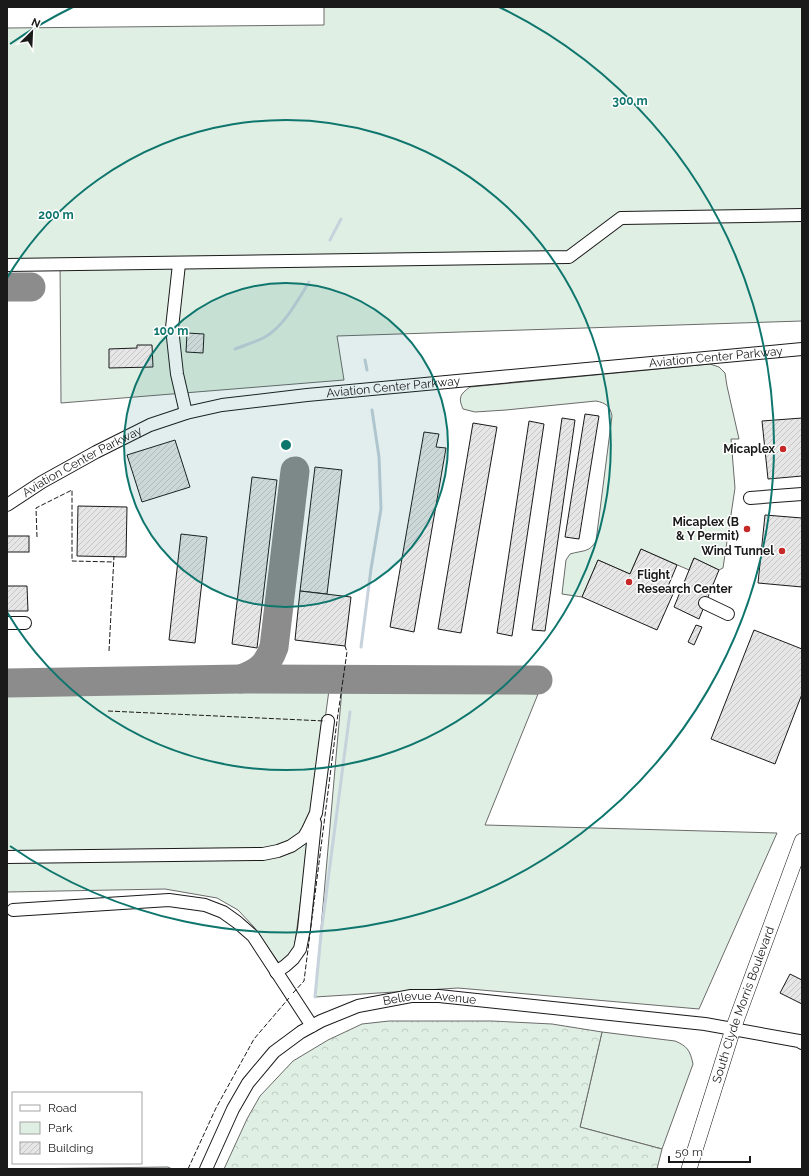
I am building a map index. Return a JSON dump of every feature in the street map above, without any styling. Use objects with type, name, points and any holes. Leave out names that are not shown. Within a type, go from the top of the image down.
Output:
[{"type":"main road","name":"South Clyde Morris Boulevard","points":[[689,1169],[733,1029],[802,841]]},
{"type":"street","points":[[7,265],[179,264],[569,257],[621,218],[802,215]]},
{"type":"street","points":[[179,264],[172,328],[177,374],[186,413]]},
{"type":"street","name":"Aviation Center Parkway","points":[[7,505],[42,482],[150,425],[186,413],[222,404],[802,349]]},
{"type":"street","points":[[750,498],[802,494]]},
{"type":"street","points":[[705,603],[728,614]]},
{"type":"street","points":[[7,623],[25,623]]},
{"type":"street","points":[[276,972],[293,959],[300,949],[304,929],[316,813],[328,721]]},
{"type":"street","points":[[7,857],[262,854],[278,851],[291,846],[304,837],[316,813]]},
{"type":"street","points":[[13,910],[169,900],[205,905],[223,912],[253,936],[312,1026]]},
{"type":"street","name":"Bellevue Avenue","points":[[206,1169],[233,1109],[248,1083],[274,1052],[302,1032],[321,1021],[358,1006],[411,996],[439,996],[705,1024],[801,1040]]},
{"type":"green space","points":[[324,7],[802,7],[802,321],[337,336],[344,380],[61,403],[60,259],[7,259],[7,28],[324,25]]},
{"type":"green space","points":[[710,364],[719,367],[725,373],[739,439],[731,439],[735,488],[723,568],[719,570],[694,558],[689,570],[641,549],[630,574],[598,560],[582,597],[562,594],[566,560],[570,554],[591,548],[596,541],[612,416],[609,407],[596,401],[475,412],[463,409],[460,399],[462,394],[470,387]]},
{"type":"green space","points":[[342,689],[538,694],[485,825],[777,833],[699,1009],[458,988],[315,997]]},
{"type":"green space","points":[[329,690],[294,950],[281,966],[254,927],[238,910],[217,898],[165,889],[7,892],[7,696]]},
{"type":"green space","points":[[389,1021],[492,1021],[552,1024],[602,1032],[580,1127],[662,1149],[657,1169],[224,1169],[247,1119],[260,1096],[293,1061],[328,1040],[362,1024]]},
{"type":"green space","points":[[602,1032],[675,1041],[685,1047],[691,1055],[693,1064],[662,1149],[580,1127]]},
{"type":"green space","points":[[168,1167],[172,1169],[14,1169]]},
{"type":"building","points":[[187,333],[204,334],[203,353],[186,352]]},
{"type":"building","points":[[137,345],[152,345],[153,367],[109,368],[109,349],[137,348]]},
{"type":"building","points":[[585,414],[599,416],[579,539],[565,537]]},
{"type":"building","points":[[562,418],[575,420],[545,631],[532,630]]},
{"type":"building","name":"Micaplex","points":[[802,418],[802,476],[768,479],[762,421]]},
{"type":"building","points":[[529,421],[544,424],[512,636],[497,633]]},
{"type":"building","points":[[473,423],[497,427],[461,633],[438,629]]},
{"type":"building","points":[[424,432],[439,434],[436,447],[446,448],[414,632],[390,627]]},
{"type":"building","points":[[175,440],[190,487],[142,502],[127,455]]},
{"type":"building","points":[[315,467],[342,470],[327,594],[300,591]]},
{"type":"building","points":[[252,477],[277,480],[257,648],[232,644]]},
{"type":"building","points":[[78,506],[127,507],[126,557],[77,556]]},
{"type":"building","name":"Wind Tunnel","points":[[765,515],[802,518],[802,587],[758,583]]},
{"type":"building","points":[[181,534],[207,537],[195,643],[169,640]]},
{"type":"building","points":[[7,536],[29,536],[29,552],[7,552]]},
{"type":"building","name":"Flight Research Center","points":[[641,549],[677,565],[666,591],[673,594],[657,630],[582,597],[598,560],[630,574]]},
{"type":"building","points":[[694,558],[719,570],[699,619],[674,607]]},
{"type":"building","points":[[7,586],[27,586],[28,611],[7,611]]},
{"type":"building","points":[[300,591],[351,597],[345,646],[295,640]]},
{"type":"building","points":[[696,625],[702,627],[694,645],[688,642]]},
{"type":"building","points":[[754,630],[802,649],[802,694],[775,764],[711,739]]},
{"type":"building","points":[[790,974],[802,980],[802,1004],[780,993]]},
{"type":"waterway","points":[[330,240],[341,219]]},
{"type":"waterway","points":[[235,349],[262,339],[272,332],[290,312],[309,282]]},
{"type":"waterway","points":[[365,360],[367,370]]},
{"type":"waterway","points":[[361,647],[371,569],[381,509],[379,457],[372,410]]},
{"type":"waterway","points":[[315,997],[321,934],[350,712]]},
{"type":"taxiway","points":[[7,287],[31,287]]},
{"type":"taxiway","points":[[241,679],[262,668],[269,659],[274,647],[295,471]]},
{"type":"taxiway","points":[[7,683],[241,679],[538,680]]},
{"type":"fence","points":[[37,537],[36,508],[72,490],[72,561],[114,562]]},
{"type":"fence","points":[[109,651],[114,556]]},
{"type":"fence","points":[[293,993],[304,981],[347,652],[345,646]]},
{"type":"fence","points":[[108,711],[325,721]]},
{"type":"fence","points":[[188,1169],[216,1108],[254,1039],[289,998]]},
{"type":"place","name":"Micaplex","points":[[783,449]]},
{"type":"place","name":"Micaplex (B & Y Permit)","points":[[747,529]]},
{"type":"place","name":"Wind Tunnel","points":[[782,551]]},
{"type":"place","name":"Flight Research Center","points":[[629,582]]}]
